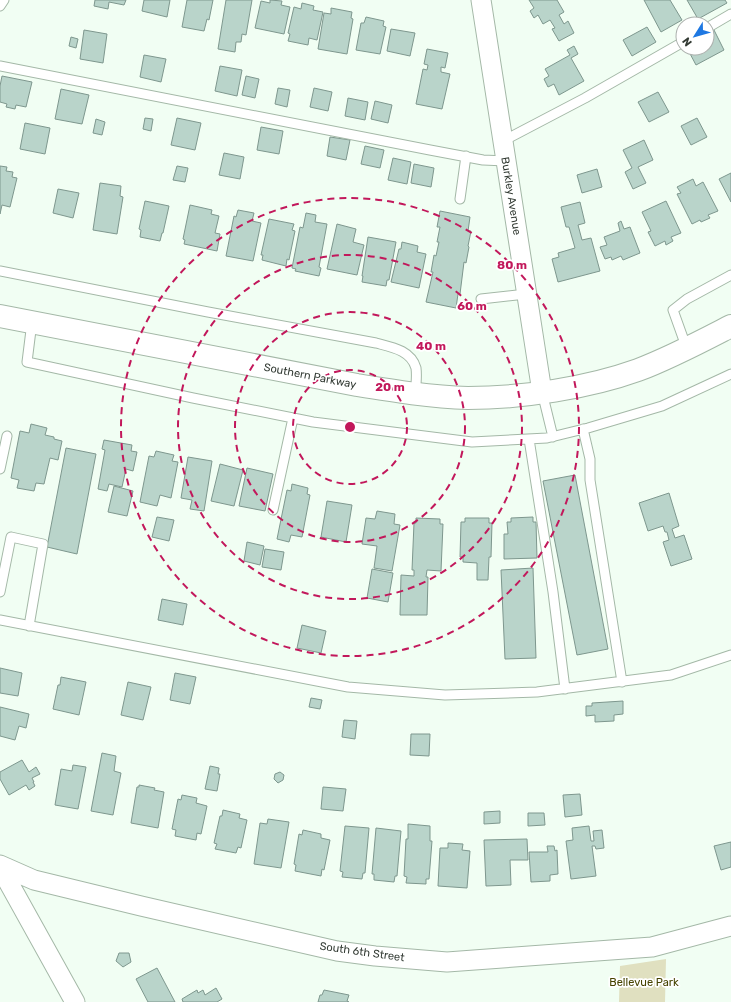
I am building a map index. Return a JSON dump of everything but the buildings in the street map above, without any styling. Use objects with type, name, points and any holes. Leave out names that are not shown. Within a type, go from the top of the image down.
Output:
[{"type":"main road","name":"Southern Parkway","points":[[0,316],[357,385],[416,394],[468,398],[518,395],[583,385],[637,370],[687,349],[731,326]]},
{"type":"street","name":"Burkley Avenue","points":[[481,0],[542,392]]},
{"type":"street","name":"South 6th Street","points":[[0,866],[34,880],[337,951],[447,962],[652,947],[731,926]]},
{"type":"street","points":[[0,866],[75,1002]]},
{"type":"lane","points":[[0,6],[4,0]]},
{"type":"lane","points":[[715,23],[731,14]]},
{"type":"lane","points":[[502,141],[585,98],[675,47]]},
{"type":"lane","points":[[0,66],[466,156],[506,162]]},
{"type":"lane","points":[[460,199],[466,156]]},
{"type":"lane","points":[[0,271],[376,343],[395,348],[405,352],[412,360],[416,369],[416,394]]},
{"type":"lane","points":[[687,349],[673,310],[687,299],[731,275]]},
{"type":"lane","points":[[481,299],[526,294]]},
{"type":"lane","points":[[32,322],[27,362],[312,422],[472,442],[553,437],[662,406],[731,374]]},
{"type":"lane","points":[[542,392],[553,437]]},
{"type":"lane","points":[[273,510],[293,418]]},
{"type":"lane","points":[[583,429],[590,460],[590,480],[622,682]]},
{"type":"lane","points":[[0,468],[8,436]]},
{"type":"lane","points":[[529,439],[565,689]]},
{"type":"lane","points":[[0,592],[11,537],[43,544],[29,626]]},
{"type":"lane","points":[[0,620],[348,687],[445,695],[537,692],[622,682],[671,675],[731,655]]},
{"type":"green space","name":"Bellevue Park","points":[[666,959],[665,1002],[619,1002],[620,966]]}]
